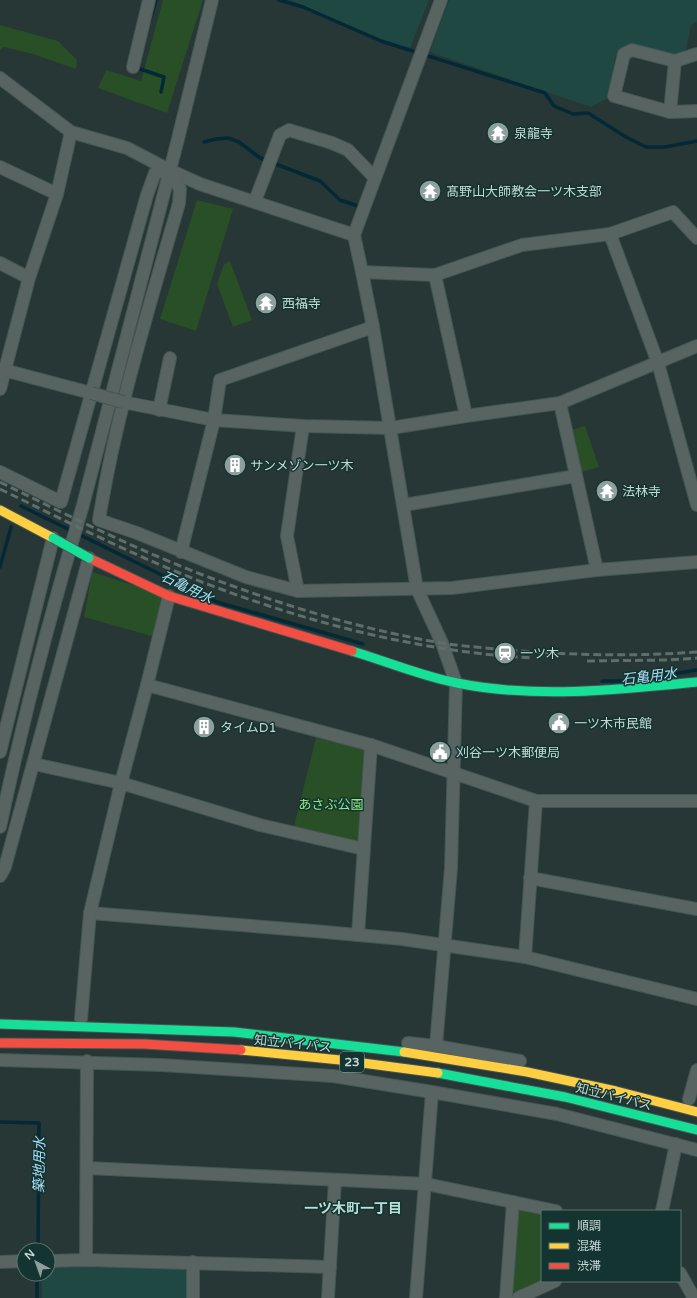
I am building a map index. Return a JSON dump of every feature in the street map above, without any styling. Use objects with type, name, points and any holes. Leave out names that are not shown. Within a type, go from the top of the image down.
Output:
[{"type":"main road","points":[[0,510],[90,558],[169,596],[456,683],[486,688],[526,691],[628,689],[697,682]]},
{"type":"main road","name":"知立バイパス","points":[[0,1024],[234,1032],[404,1052],[527,1072],[697,1112]]},
{"type":"main road","name":"知立バイパス","points":[[0,1043],[93,1044],[228,1049],[348,1061],[521,1088],[613,1108],[697,1130]]},
{"type":"street","points":[[133,67],[149,0]]},
{"type":"street","points":[[0,827],[11,775],[177,143],[212,0]]},
{"type":"street","points":[[436,1046],[451,868],[456,683],[442,643],[418,589],[373,327],[354,235],[374,177],[441,0]]},
{"type":"street","points":[[697,54],[675,61],[632,50],[624,54],[614,96],[670,112],[697,111]]},
{"type":"street","points":[[670,112],[675,61]]},
{"type":"street","points":[[0,78],[72,132],[127,148],[200,184],[354,235]]},
{"type":"street","points":[[255,201],[280,135],[289,130],[332,143],[348,150],[374,177]]},
{"type":"street","points":[[0,389],[2,370],[29,278],[57,194],[72,132]]},
{"type":"street","points":[[0,167],[57,194]]},
{"type":"street","points":[[0,472],[61,502],[147,195],[155,173],[169,170]]},
{"type":"street","points":[[169,170],[180,188],[179,203],[123,402],[110,457],[99,520],[246,577],[298,591],[377,588],[452,588],[598,570],[697,562]]},
{"type":"street","points":[[362,272],[436,275],[522,245],[610,234],[673,212],[697,238]]},
{"type":"street","points":[[610,234],[658,363],[695,490],[697,505]]},
{"type":"street","points":[[0,263],[29,278]]},
{"type":"street","points":[[436,275],[466,416]]},
{"type":"street","points":[[181,552],[214,420],[220,380],[373,327]]},
{"type":"street","points":[[2,370],[123,402],[214,420],[303,426],[391,428],[560,403],[697,346]]},
{"type":"street","points":[[159,410],[170,358]]},
{"type":"street","points":[[560,403],[598,570]]},
{"type":"street","points":[[298,591],[287,536],[303,426]]},
{"type":"street","points":[[404,505],[576,476]]},
{"type":"street","points":[[0,752],[53,538]]},
{"type":"street","points":[[0,876],[5,867],[90,558]]},
{"type":"street","points":[[81,1019],[90,913],[169,596]]},
{"type":"street","points":[[147,685],[371,745],[454,775],[536,801],[697,801]]},
{"type":"street","points":[[358,935],[371,745]]},
{"type":"street","points":[[34,764],[121,784],[260,825],[364,849]]},
{"type":"street","points":[[525,957],[536,801]]},
{"type":"street","points":[[530,878],[697,909]]},
{"type":"street","points":[[90,913],[358,935],[525,957],[697,999]]},
{"type":"street","points":[[0,1019],[81,1019],[225,1026],[436,1046],[582,1073],[693,1101],[697,1070]]},
{"type":"street","points":[[0,1060],[87,1061],[273,1071],[333,1076],[557,1114],[697,1150]]},
{"type":"street","points":[[86,1260],[87,1061]]},
{"type":"street","points":[[416,1298],[432,1092]]},
{"type":"street","points":[[662,1210],[676,1144]]},
{"type":"street","points":[[87,1168],[426,1184],[551,1210]]},
{"type":"street","points":[[328,1298],[336,1180]]},
{"type":"street","points":[[506,1298],[514,1202]]},
{"type":"street","points":[[0,1262],[16,1261]]},
{"type":"street","points":[[56,1261],[193,1262],[330,1266]]},
{"type":"street","points":[[193,1262],[193,1298]]},
{"type":"street","points":[[681,1275],[694,1298]]},
{"type":"street","points":[[518,1298],[553,1282]]},
{"type":"shaded area","points":[[290,0],[429,0],[410,48],[386,41]]},
{"type":"shaded area","points":[[449,0],[697,0],[697,22],[691,25],[685,55],[676,58],[628,47],[615,56],[610,97],[591,107],[430,52]]},
{"type":"shaded area","points":[[56,1267],[187,1268],[186,1298],[42,1298],[42,1282],[56,1282]]},
{"type":"green space","points":[[163,0],[203,0],[167,113],[98,88],[106,70],[141,81]]},
{"type":"green space","points":[[0,25],[58,41],[77,60],[76,69],[33,54],[4,47],[0,50]]},
{"type":"green space","points":[[197,200],[233,209],[196,331],[160,319]]},
{"type":"green space","points":[[230,261],[252,320],[233,327],[217,284],[224,264]]},
{"type":"green space","points":[[585,426],[599,467],[581,472],[571,430]]},
{"type":"green space","points":[[92,572],[166,596],[155,637],[84,617]]},
{"type":"green space","name":"あさぶ公園","points":[[316,738],[364,749],[358,841],[294,826]]},
{"type":"green space","points":[[518,1209],[541,1214],[541,1280],[515,1293],[511,1288]]},
{"type":"waterway","points":[[149,23],[156,0]]},
{"type":"waterway","points":[[279,0],[303,7],[381,41],[545,93],[554,106],[573,114],[588,113],[626,137],[646,147],[665,147],[697,141]]},
{"type":"waterway","points":[[137,68],[164,77],[161,92]]},
{"type":"waterway","points":[[204,142],[228,138],[239,142],[260,158],[320,181],[340,200],[358,206]]},
{"type":"waterway","name":"石亀用水","points":[[21,506],[217,602],[363,644]]},
{"type":"waterway","name":"石亀用水","points":[[0,567],[11,527]]},
{"type":"waterway","name":"石亀用水","points":[[637,680],[697,670]]},
{"type":"waterway","name":"石亀用水","points":[[602,681],[623,681]]},
{"type":"waterway","name":"築地用水","points":[[0,1122],[39,1123],[38,1242]]},
{"type":"waterway","name":"築地用水","points":[[37,1282],[37,1298]]},
{"type":"railway","points":[[0,482],[114,537],[201,574],[282,603],[361,626],[442,643],[521,651],[622,655],[697,652]]},
{"type":"railway","points":[[0,489],[83,530],[168,568],[226,591],[300,616],[376,636],[415,644],[493,655],[532,658]]},
{"type":"railway","points":[[587,661],[697,658]]},
{"type":"traffic: fast","points":[[53,538],[89,558]]},
{"type":"traffic: fast","points":[[352,651],[444,680],[486,688],[516,691],[577,692],[697,682]]},
{"type":"traffic: fast","points":[[0,1024],[234,1032],[404,1052]]},
{"type":"traffic: fast","points":[[438,1073],[565,1097],[697,1130]]},
{"type":"traffic: slow","points":[[0,510],[53,538]]},
{"type":"traffic: slow","points":[[241,1050],[340,1060],[438,1073]]},
{"type":"traffic: slow","points":[[404,1052],[527,1072],[616,1091],[697,1112]]},
{"type":"traffic: jam","points":[[89,558],[169,596],[352,651]]},
{"type":"traffic: jam","points":[[0,1043],[144,1044],[241,1050]]},
{"type":"place","name":"泉龍寺","points":[[498,133]]},
{"type":"place","name":"髙野山大師教会一ツ木支部","points":[[430,191]]},
{"type":"place","name":"西福寺","points":[[266,303]]},
{"type":"place","name":"サンメゾン一ツ木","points":[[235,465]]},
{"type":"place","name":"法林寺","points":[[607,491]]},
{"type":"place","name":"一ツ木","points":[[505,653]]},
{"type":"place","name":"一ツ木市民館","points":[[559,723]]},
{"type":"place","name":"タイムD1","points":[[204,727]]},
{"type":"place","name":"刈谷一ツ木郵便局","points":[[440,752]]},
{"type":"district","name":"一ツ木町一丁目","points":[[353,1208]]}]
